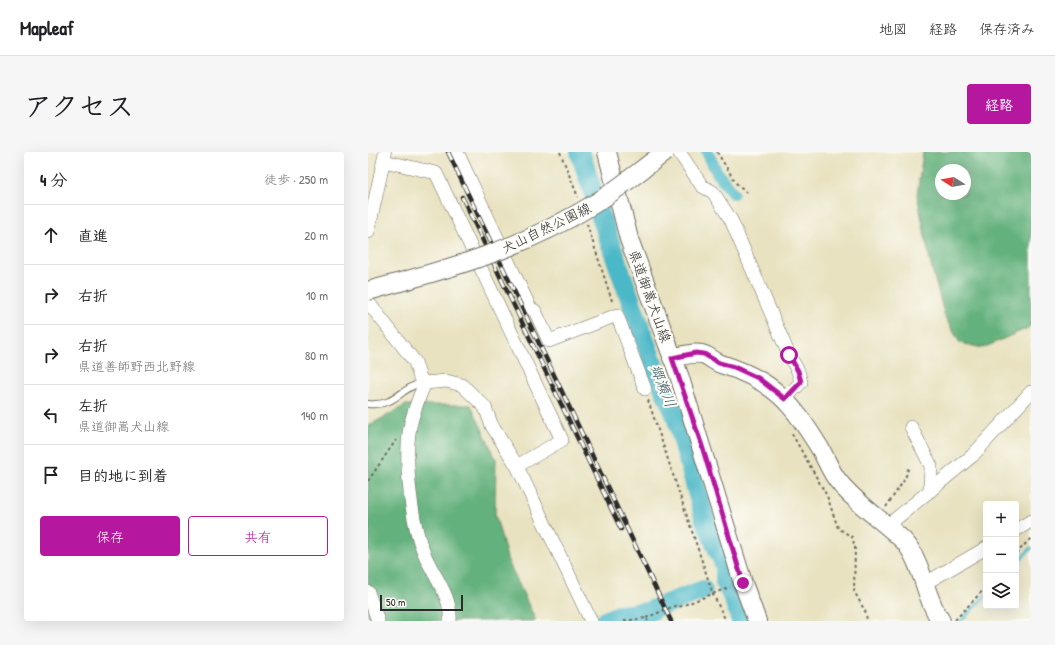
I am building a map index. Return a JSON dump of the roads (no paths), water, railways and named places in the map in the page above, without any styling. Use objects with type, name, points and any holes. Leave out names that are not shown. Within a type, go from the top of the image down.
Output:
[{"type":"main road","name":"県道御嵩犬山線","points":[[607,152],[629,239],[702,446],[743,583],[757,621]]},
{"type":"main road","name":"犬山自然公園線","points":[[368,291],[454,268],[520,244],[595,204],[665,152]]},
{"type":"main road","points":[[672,358],[696,353],[704,354],[719,363],[734,367],[758,378],[785,399],[820,450],[838,481],[856,500],[883,522],[907,545],[917,562],[924,584],[941,621]]},
{"type":"street","points":[[457,152],[530,308],[535,311],[549,341],[617,315],[645,389]]},
{"type":"street","points":[[679,152],[702,186],[713,192],[731,220],[789,355],[798,371],[801,382],[785,399]]},
{"type":"street","points":[[368,232],[385,156],[436,173],[562,440],[517,466]]},
{"type":"street","points":[[368,302],[415,362],[420,378],[425,383]]},
{"type":"street","points":[[425,383],[446,381],[462,385],[485,407],[492,426],[517,466],[590,620]]},
{"type":"street","points":[[425,383],[410,427],[408,465],[414,515],[420,544],[428,563],[447,597],[450,621]]},
{"type":"street","points":[[883,522],[930,491],[972,456],[1031,392]]},
{"type":"street","points":[[911,427],[931,466],[930,491]]},
{"type":"street","points":[[1019,528],[1031,521]]},
{"type":"street","points":[[924,584],[983,550]]},
{"type":"street","points":[[368,592],[378,621]]},
{"type":"lane","points":[[368,404],[385,404],[400,397],[416,384],[425,383]]},
{"type":"waterway","name":"郷瀬川","points":[[580,152],[601,217],[654,366],[676,416],[705,520],[725,566],[725,582],[734,600],[741,621]]},
{"type":"waterway","points":[[707,152],[718,174],[733,193]]},
{"type":"waterway","points":[[1019,561],[1031,548]]},
{"type":"waterway","points":[[666,604],[703,590]]},
{"type":"waterway","points":[[961,621],[983,598]]},
{"type":"waterway","points":[[605,621],[619,615],[648,612],[654,609]]},
{"type":"railway","points":[[448,152],[671,621]]},
{"type":"railway","points":[[462,197],[621,529]]}]
